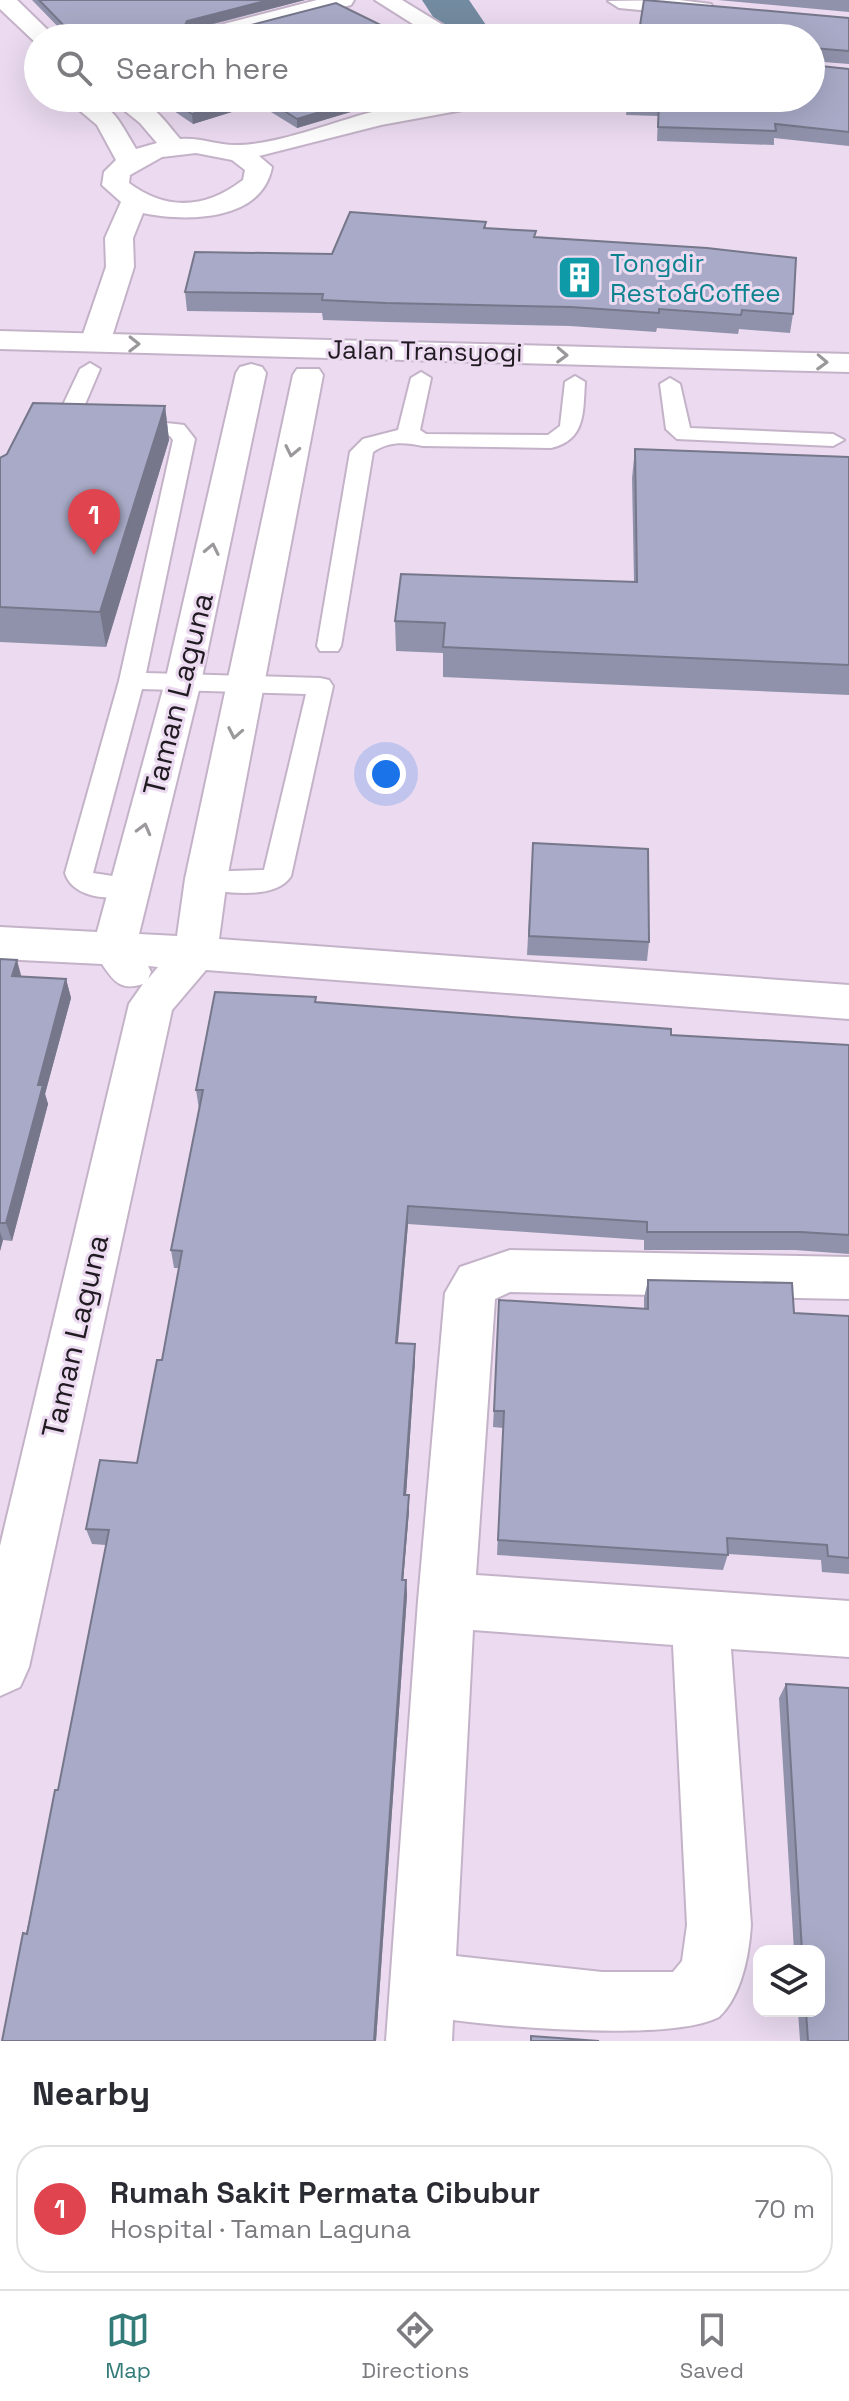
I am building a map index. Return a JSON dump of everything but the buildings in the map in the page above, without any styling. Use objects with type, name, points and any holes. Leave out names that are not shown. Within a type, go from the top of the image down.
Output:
[{"type":"main road","points":[[4,0],[29,24]]},
{"type":"main road","points":[[270,24],[343,0]]},
{"type":"main road","points":[[386,0],[428,24]]},
{"type":"main road","points":[[619,1],[725,11]]},
{"type":"main road","points":[[211,9],[230,24]]},
{"type":"main road","points":[[95,112],[107,121],[129,160]]},
{"type":"main road","points":[[141,112],[173,146]]},
{"type":"main road","points":[[369,112],[378,118]]},
{"type":"main road","points":[[238,152],[301,140],[378,118],[412,112]]},
{"type":"main road","points":[[173,146],[218,147],[238,152],[252,160],[259,170],[259,181],[251,192],[215,207],[166,210],[134,202],[115,185],[117,172],[129,160],[173,146]]},
{"type":"main road","points":[[93,356],[120,267],[119,238],[134,202]]},
{"type":"main road","points":[[120,267],[166,210]]},
{"type":"main road","name":"Jalan Transyogi","points":[[0,340],[93,356],[251,373],[421,378],[519,367],[575,382],[849,389]]},
{"type":"main road","name":"Jalan Transyogi","points":[[0,367],[93,356],[519,367],[849,363]]},
{"type":"main road","name":"Taman Laguna","points":[[114,948],[183,682],[251,373]]},
{"type":"main road","name":"Taman Laguna","points":[[0,1667],[151,1004],[196,953],[206,879],[308,375]]},
{"type":"main road","points":[[0,943],[196,953],[849,1002]]},
{"type":"main road","points":[[114,948],[151,1004]]},
{"type":"main road","points":[[700,1619],[719,1925],[717,1949],[702,1988],[687,2001],[648,2008],[422,2013],[446,1601],[466,1308],[470,1293],[478,1282],[491,1275],[521,1271],[849,1278]]},
{"type":"main road","points":[[446,1601],[849,1629]]},
{"type":"lane","points":[[75,420],[72,409],[93,356]]},
{"type":"lane","points":[[411,435],[409,430],[421,378]]},
{"type":"lane","points":[[329,646],[364,446],[379,440],[411,435],[423,440],[551,442],[561,439],[571,429],[575,382]]},
{"type":"lane","points":[[670,384],[677,429],[685,434],[833,440]]},
{"type":"lane","points":[[46,423],[75,420],[176,430],[184,439],[132,681],[79,873],[81,880],[90,885],[129,887]]},
{"type":"lane","points":[[132,681],[320,686],[277,876],[263,882],[206,879]]},
{"type":"waterway","points":[[445,0],[461,24]]},
{"type":"place","name":"Tongdir Resto&Coffee","points":[[579,278]]},
{"type":"place","name":"Rumah Sakit Permata Cibubur","points":[[94,555]]}]
